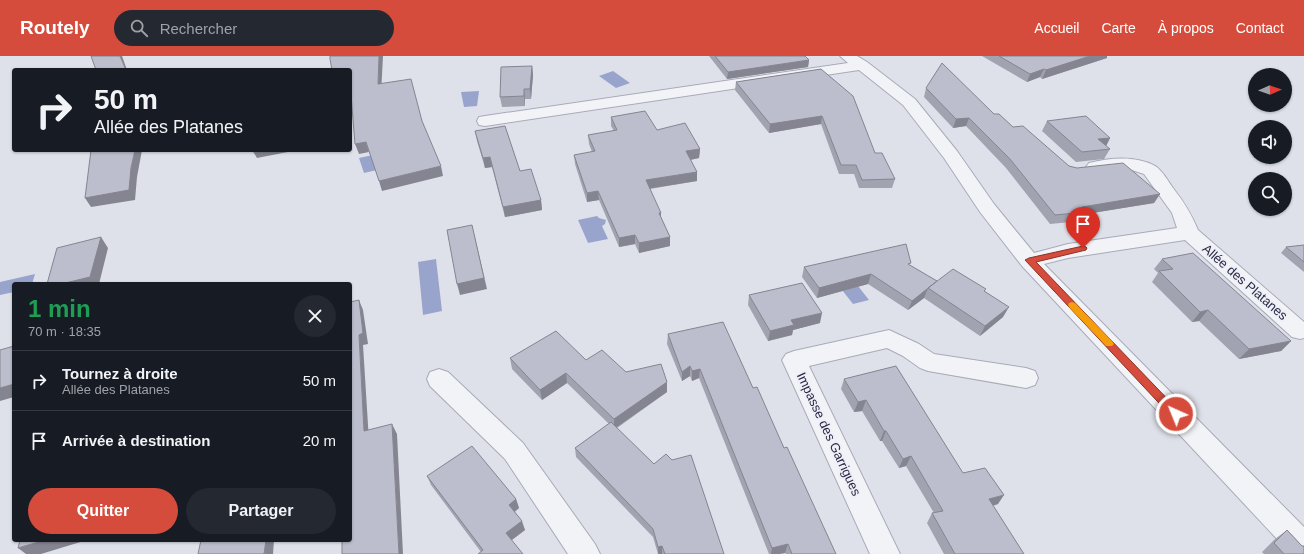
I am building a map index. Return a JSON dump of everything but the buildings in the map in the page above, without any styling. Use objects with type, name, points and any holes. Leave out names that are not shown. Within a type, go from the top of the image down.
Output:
[{"type":"street","points":[[485,121],[854,60],[909,102],[951,155],[987,208],[1029,260],[1304,546]]},
{"type":"street","name":"Allée des Platanes","points":[[1079,169],[1130,163],[1150,170],[1181,212],[1189,233],[1300,331]]},
{"type":"street","points":[[1029,260],[1068,251],[1189,233]]},
{"type":"street","name":"Impasse des Garrigues","points":[[885,554],[794,360],[889,339],[911,350],[928,362],[1026,378]]},
{"type":"street","points":[[439,380],[514,451],[585,554]]},
{"type":"water","points":[[613,71],[630,83],[616,88],[599,76]]},
{"type":"water","points":[[479,91],[477,106],[464,107],[461,92]]},
{"type":"water","points":[[373,155],[377,170],[364,173],[359,158]]},
{"type":"water","points":[[597,216],[606,220],[605,224],[602,226],[608,239],[588,243],[578,220]]},
{"type":"water","points":[[436,259],[442,311],[423,315],[418,262]]},
{"type":"water","points":[[35,274],[33,282],[12,282],[12,292],[0,295],[0,282]]},
{"type":"water","points":[[851,277],[869,300],[853,304],[835,281]]},
{"type":"slow traffic","points":[[1072,305],[1109,344]]},
{"type":"route","points":[[1083,248],[1029,260],[1176,414]]}]
